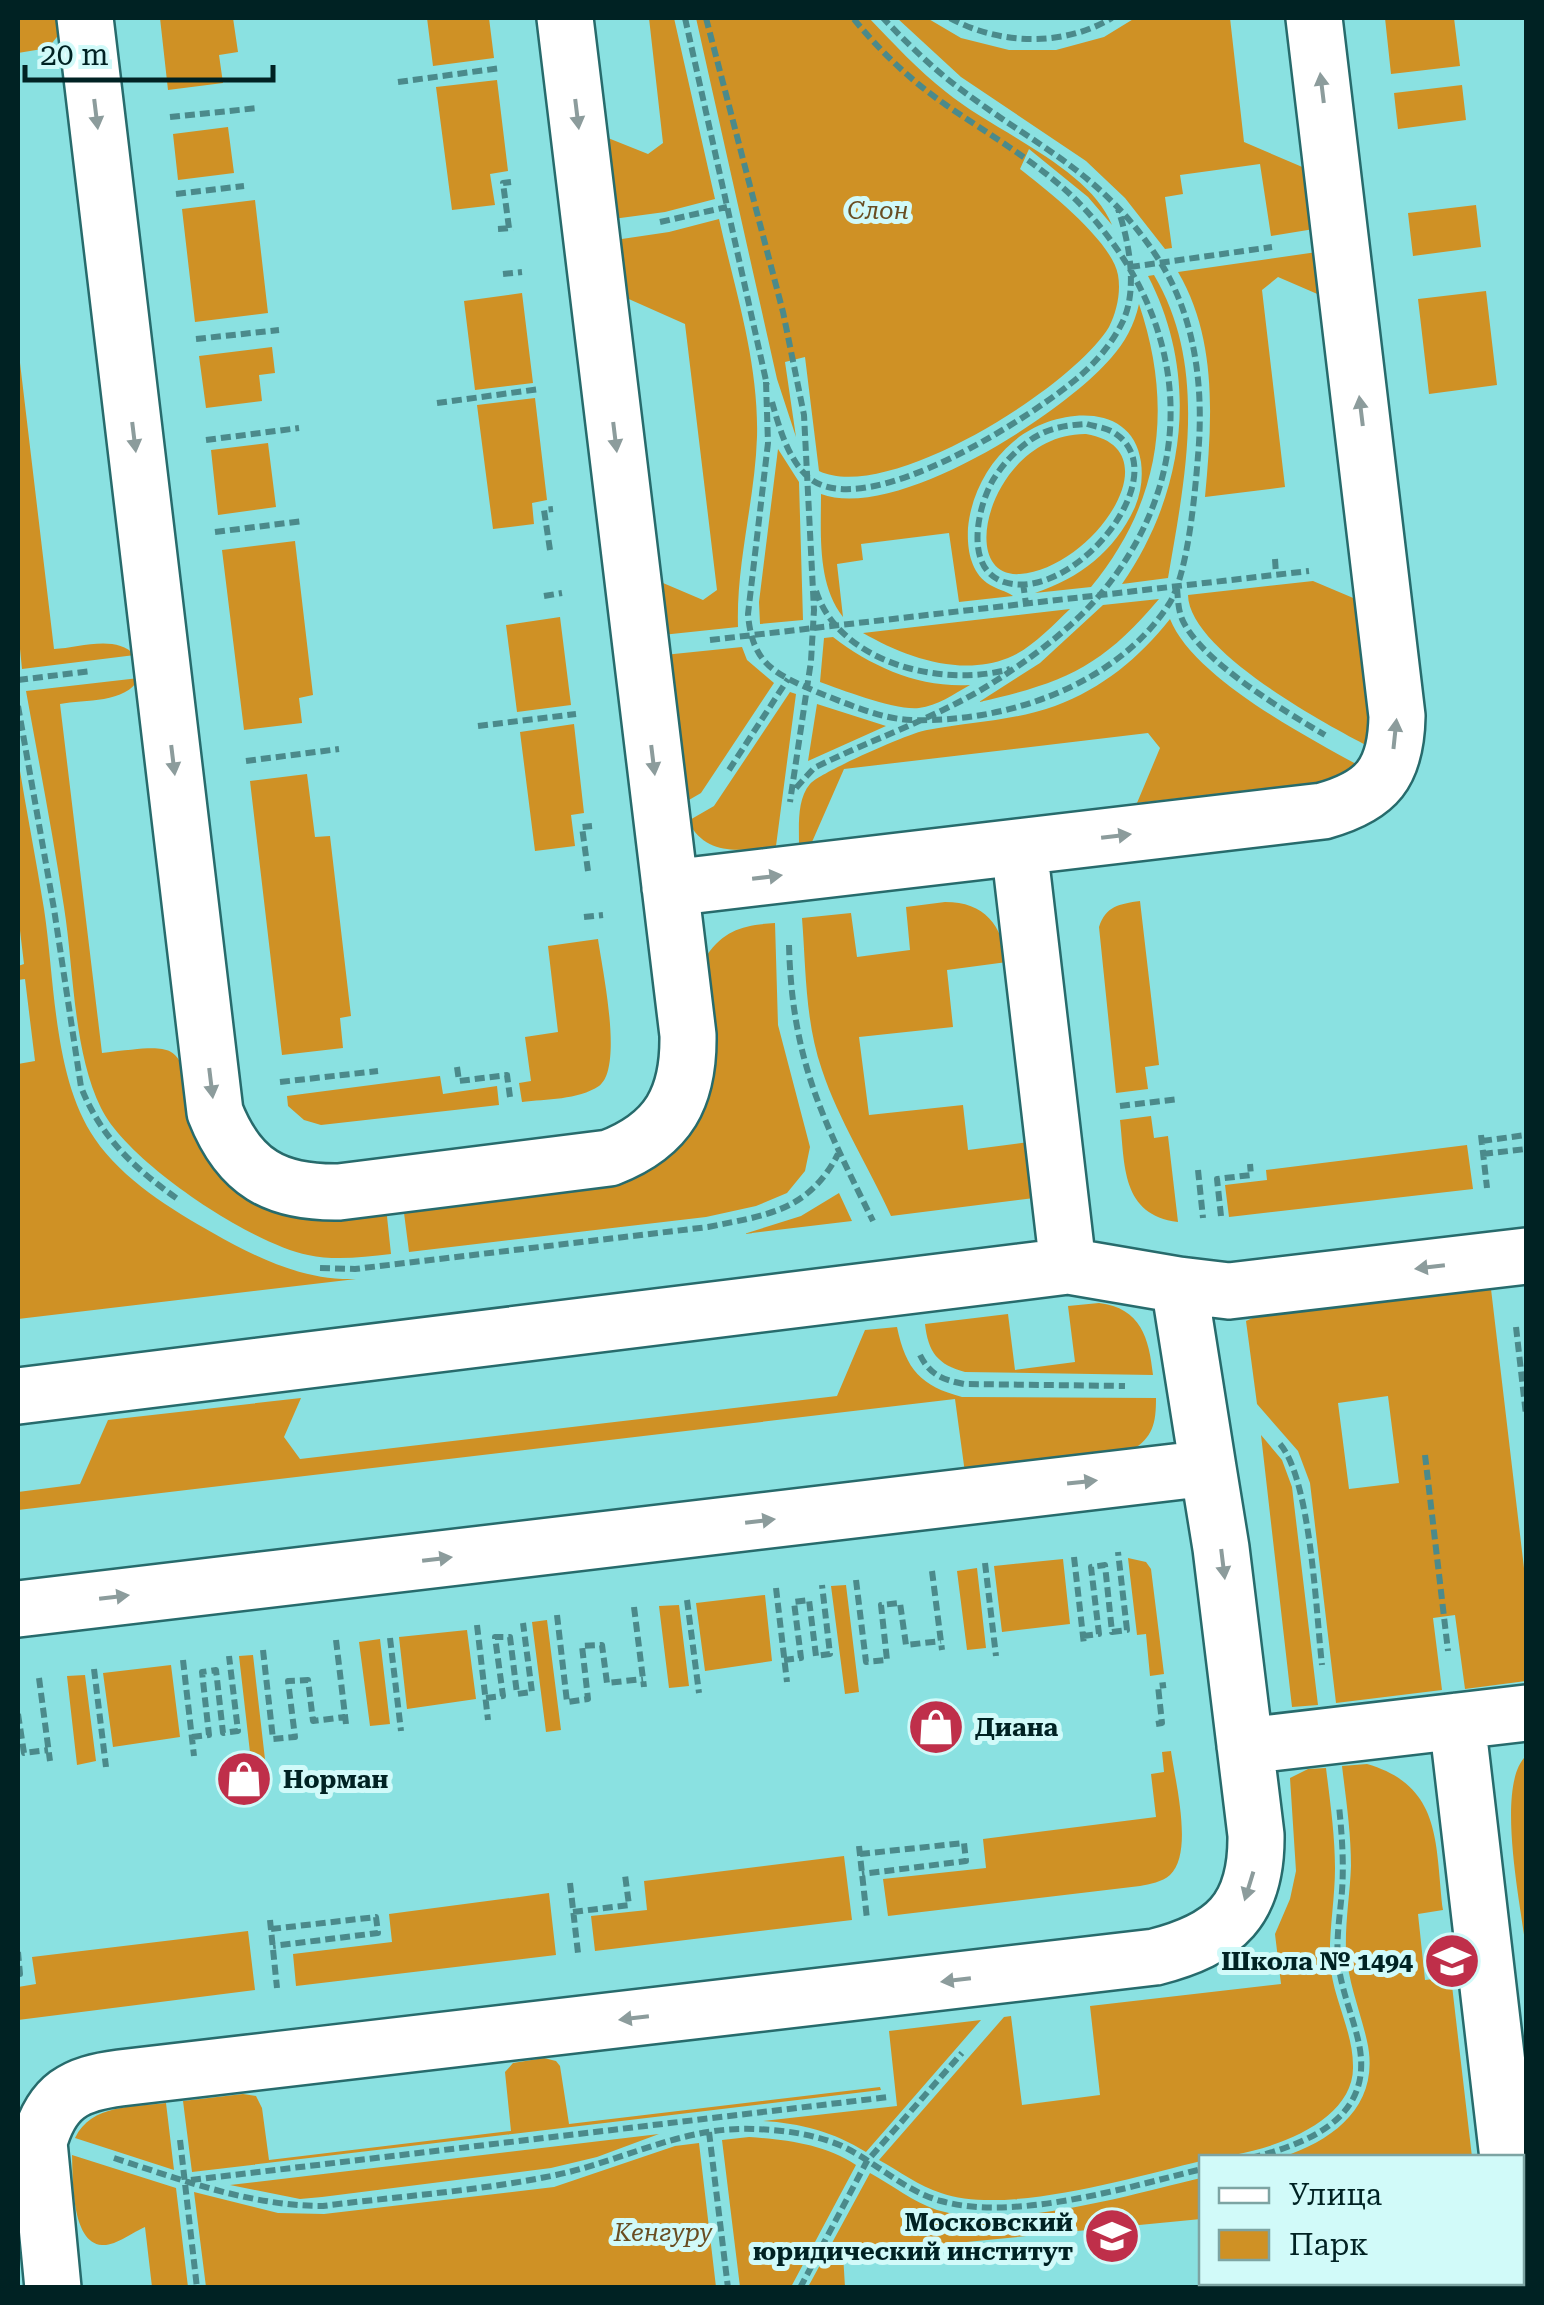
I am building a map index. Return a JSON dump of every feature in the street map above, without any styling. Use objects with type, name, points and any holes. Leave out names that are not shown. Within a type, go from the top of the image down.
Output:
[{"type":"lane","points":[[85,18],[215,1112],[236,1154],[254,1171],[294,1190],[328,1192],[587,1162],[630,1150],[664,1124],[685,1082],[688,1034],[565,18]]},
{"type":"lane","points":[[670,888],[1323,811],[1356,800],[1380,782],[1397,734],[1397,716],[1314,18]]},
{"type":"lane","points":[[1019,847],[1068,1266]]},
{"type":"lane","points":[[18,1396],[1068,1266],[1229,1291],[1514,1257]]},
{"type":"lane","points":[[53,2288],[39,2142],[53,2107],[80,2086],[1136,1959],[1200,1943],[1228,1924],[1246,1900],[1253,1880],[1256,1835],[1221,1548],[1179,1284]]},
{"type":"lane","points":[[18,1609],[1208,1468]]},
{"type":"lane","points":[[1245,1746],[1526,1713]]},
{"type":"lane","points":[[1457,1722],[1508,2155]]},
{"type":"path","points":[[685,18],[777,421],[792,454],[809,478],[828,487],[855,489],[886,484],[944,462],[1028,415],[1080,376],[1112,341],[1126,313],[1128,244],[1116,204]]},
{"type":"path","points":[[706,18],[794,359],[809,478],[812,628],[792,793],[814,768],[980,691],[1050,642],[1098,596],[1124,563],[1146,521],[1166,462],[1169,438],[1170,392],[1165,357],[1153,311],[1120,250],[1064,189],[912,79],[853,18]]},
{"type":"path","points":[[766,382],[768,443],[748,602],[750,635],[764,662],[807,688],[902,719],[966,716],[1033,701],[1088,679],[1131,648],[1168,604],[1177,586],[1197,468],[1199,390],[1186,316],[1160,262],[1116,204],[1058,154],[954,85],[883,18]]},
{"type":"path","points":[[950,18],[1010,39],[1054,38],[1112,18]]},
{"type":"path","points":[[398,82],[506,68]]},
{"type":"path","points":[[157,119],[258,108]]},
{"type":"path","points":[[166,196],[244,186]]},
{"type":"path","points":[[498,230],[512,228]]},
{"type":"path","points":[[1244,236],[1245,250]]},
{"type":"path","points":[[1130,267],[1340,238]]},
{"type":"path","points":[[504,274],[530,271]]},
{"type":"path","points":[[182,340],[280,330]]},
{"type":"path","points":[[437,403],[543,389]]},
{"type":"path","points":[[1087,424],[1117,434],[1130,451],[1133,472],[1131,492],[1118,520],[1076,564],[1045,579],[1023,583],[1004,582],[994,576],[980,555],[980,518],[993,479],[1018,450],[1051,429],[1087,424]]},
{"type":"path","points":[[195,441],[298,428]]},
{"type":"path","points":[[205,533],[303,521]]},
{"type":"path","points":[[538,552],[552,550]]},
{"type":"path","points":[[1274,559],[1276,574]]},
{"type":"path","points":[[640,647],[1379,563]]},
{"type":"path","points":[[813,580],[823,611],[836,627],[888,660],[936,674],[969,676],[1016,667]]},
{"type":"path","points":[[1023,583],[1026,604]]},
{"type":"path","points":[[1177,586],[1183,622],[1211,654],[1290,714],[1388,768]]},
{"type":"path","points":[[544,596],[568,592]]},
{"type":"path","points":[[478,726],[582,714]]},
{"type":"path","points":[[233,762],[339,749]]},
{"type":"path","points":[[578,874],[592,870]]},
{"type":"path","points":[[584,917],[606,914]]},
{"type":"path","points":[[457,1067],[459,1081],[507,1075],[512,1113]]},
{"type":"path","points":[[270,1083],[378,1071]]},
{"type":"path","points":[[1107,1108],[1179,1099]]},
{"type":"path","points":[[1482,1141],[1526,1135]]},
{"type":"path","points":[[1483,1154],[1526,1149]]},
{"type":"path","points":[[1222,1228],[1216,1179],[1251,1174],[1250,1164]]},
{"type":"path","points":[[1198,1170],[1205,1230]]},
{"type":"path","points":[[1514,1257],[1526,1416]]},
{"type":"path","points":[[1425,1455],[1457,1722]]},
{"type":"path","points":[[1083,1636],[1099,1634],[1091,1567],[1105,1565],[1112,1632],[1127,1630],[1117,1543]]},
{"type":"path","points":[[985,1558],[996,1656]]},
{"type":"path","points":[[932,1564],[942,1650]]},
{"type":"path","points":[[855,1574],[866,1662],[887,1660],[880,1605],[900,1603],[906,1645],[941,1641]]},
{"type":"path","points":[[784,1660],[801,1658],[794,1602],[809,1600],[816,1656],[830,1654],[821,1578]]},
{"type":"path","points":[[775,1582],[787,1682]]},
{"type":"path","points":[[686,1593],[699,1693]]},
{"type":"path","points":[[1078,1599],[1084,1645]]},
{"type":"path","points":[[556,1609],[567,1702],[588,1699],[582,1646],[602,1645],[607,1683],[644,1683],[640,1650]]},
{"type":"path","points":[[486,1698],[502,1696],[495,1637],[510,1637],[517,1694],[532,1692],[522,1613]]},
{"type":"path","points":[[477,1619],[488,1720]]},
{"type":"path","points":[[389,1628],[401,1731]]},
{"type":"path","points":[[262,1644],[273,1740],[295,1737],[288,1681],[308,1680],[313,1721],[346,1720],[341,1685]]},
{"type":"path","points":[[192,1737],[209,1735],[202,1672],[216,1670],[223,1733],[238,1731],[228,1648]]},
{"type":"path","points":[[182,1654],[194,1756]]},
{"type":"path","points":[[94,1663],[106,1767]]},
{"type":"path","points":[[38,1670],[50,1761]]},
{"type":"path","points":[[1156,1724],[1162,1723],[1159,1696]]},
{"type":"path","points":[[18,1714],[24,1754],[48,1750]]},
{"type":"path","points":[[862,1874],[966,1861],[964,1843],[859,1850],[868,1931]]},
{"type":"path","points":[[570,1883],[573,1908],[629,1905],[625,1875]]},
{"type":"path","points":[[270,1920],[272,1944],[378,1933],[376,1916],[271,1930]]},
{"type":"path","points":[[18,1952],[18,1974]]},
{"type":"path","points":[[800,2288],[867,2161],[963,2052]]},
{"type":"path","points":[[172,2073],[197,2288]]},
{"type":"path","points":[[185,2181],[890,2097]]},
{"type":"path","points":[[39,2142],[89,2150],[185,2181],[279,2204],[323,2206],[553,2176],[600,2165],[673,2138],[749,2128],[784,2131],[844,2147],[938,2201],[994,2208],[1092,2194],[1199,2170]]},
{"type":"path","points":[[709,2132],[728,2288]]},
{"type":"green space","points":[[18,18],[63,18],[61,32],[48,48],[18,53]]},
{"type":"green space","points":[[160,18],[233,18],[238,52],[219,55],[223,83],[168,90]]},
{"type":"green space","points":[[427,18],[489,18],[494,58],[433,66]]},
{"type":"green space","points":[[649,18],[674,18],[715,199],[665,212],[613,219],[603,136],[648,154],[663,143]]},
{"type":"green space","name":"Слон","points":[[696,18],[869,18],[946,92],[1062,168],[1100,204],[1112,225],[1088,197],[1029,149],[1020,169],[1077,217],[1113,262],[1119,295],[1109,327],[1089,352],[1020,408],[932,456],[888,471],[850,477],[819,471],[805,357],[785,362],[796,437],[777,379]]},
{"type":"green space","points":[[897,18],[927,18],[961,38],[1009,50],[1056,50],[1104,37],[1135,18],[1230,18],[1244,142],[1307,169],[1314,229],[1271,236],[1260,164],[1180,175],[1183,194],[1165,197],[1172,248],[1165,249],[1125,198],[1086,161],[961,77]]},
{"type":"green space","points":[[1385,18],[1454,18],[1460,66],[1391,74]]},
{"type":"green space","points":[[497,80],[508,171],[490,174],[495,205],[452,210],[436,87]]},
{"type":"green space","points":[[1462,85],[1466,120],[1398,129],[1394,93]]},
{"type":"green space","points":[[228,127],[234,173],[178,180],[173,134]]},
{"type":"green space","points":[[255,200],[268,313],[195,322],[182,209]]},
{"type":"green space","points":[[1476,205],[1481,247],[1413,256],[1408,213]]},
{"type":"green space","points":[[719,219],[745,327],[757,409],[756,461],[740,579],[738,627],[662,635],[656,580],[703,600],[717,590],[685,324],[622,296],[615,240]]},
{"type":"green space","points":[[1317,252],[1322,296],[1278,277],[1262,290],[1285,487],[1205,497],[1210,411],[1206,353],[1191,298],[1178,272]]},
{"type":"green space","points":[[1154,275],[1182,348],[1187,385],[1186,463],[1168,578],[1122,584],[1160,511],[1178,433],[1180,393],[1175,353],[1148,276]]},
{"type":"green space","points":[[1486,291],[1497,385],[1429,394],[1418,299]]},
{"type":"green space","points":[[522,293],[533,383],[475,390],[464,301]]},
{"type":"green space","points":[[1139,304],[1156,380],[1158,417],[1154,453],[1133,522],[1091,587],[1035,593],[1081,571],[1117,537],[1137,501],[1141,462],[1134,441],[1122,427],[1106,419],[1067,417],[1029,431],[1004,450],[989,470],[973,504],[968,536],[973,565],[987,583],[1013,596],[959,602],[949,533],[861,544],[863,560],[837,564],[843,617],[825,574],[821,494],[853,498],[891,492],[933,478],[1018,433],[1056,407],[1111,358],[1128,333]]},
{"type":"green space","points":[[18,346],[54,649],[107,644],[135,655],[22,669],[18,629]]},
{"type":"green space","points":[[272,347],[275,373],[259,375],[262,401],[206,408],[199,356]]},
{"type":"green space","points":[[535,398],[547,500],[532,503],[534,524],[493,529],[477,405]]},
{"type":"green space","points":[[1086,434],[1112,444],[1124,462],[1124,484],[1114,508],[1073,552],[1047,567],[1020,574],[1000,569],[989,554],[987,532],[993,506],[1006,479],[1027,456],[1053,440]]},
{"type":"green space","points":[[268,443],[276,507],[218,515],[211,450]]},
{"type":"green space","points":[[778,449],[799,482],[803,620],[760,624],[759,602]]},
{"type":"green space","points":[[295,541],[313,695],[299,698],[302,723],[244,730],[222,550]]},
{"type":"green space","points":[[1313,581],[1358,600],[1372,716],[1368,746],[1292,703],[1234,661],[1210,639],[1194,616],[1188,595]]},
{"type":"green space","points":[[1159,599],[1119,641],[1080,669],[1035,687],[979,702],[1040,663],[1103,605]]},
{"type":"green space","points":[[1070,609],[1025,649],[990,663],[933,662],[863,633]]},
{"type":"green space","points":[[560,617],[571,705],[517,712],[506,625]]},
{"type":"green space","points":[[1170,619],[1183,641],[1226,683],[1281,721],[1358,765],[1342,777],[1320,782],[1137,803],[1160,748],[1148,733],[844,769],[812,842],[799,844],[803,797],[817,779],[918,732],[1023,715],[1072,699],[1119,670]]},
{"type":"green space","points":[[833,637],[864,658],[897,673],[933,683],[970,685],[919,708],[884,703],[842,690],[820,682],[824,638]]},
{"type":"green space","points":[[742,647],[747,660],[774,683],[701,793],[682,804],[664,655]]},
{"type":"green space","points":[[139,678],[115,696],[60,704],[102,1053],[148,1048],[173,1053],[185,1075],[196,1120],[386,1207],[391,1254],[318,1257],[255,1235],[163,1175],[136,1152],[101,1108],[80,1036],[64,907],[26,691]]},
{"type":"green space","points":[[790,692],[796,694],[776,846],[738,850],[704,841],[688,821],[714,806]]},
{"type":"green space","points":[[817,704],[886,726],[808,761]]},
{"type":"green space","points":[[574,724],[584,813],[571,815],[575,846],[535,851],[520,732]]},
{"type":"green space","points":[[18,759],[44,909],[63,1058],[81,1115],[95,1139],[119,1167],[149,1192],[230,1242],[300,1272],[356,1279],[18,1319],[18,1064],[35,1061],[25,979],[18,980],[18,966],[24,964],[18,914]]},
{"type":"green space","points":[[307,774],[315,837],[330,836],[351,1016],[340,1018],[343,1048],[282,1055],[250,781]]},
{"type":"green space","points":[[1140,901],[1159,1065],[1145,1067],[1148,1089],[1116,1093],[1099,927],[1114,907]]},
{"type":"green space","points":[[945,902],[971,906],[989,918],[1001,937],[1007,962],[947,970],[953,1027],[859,1037],[869,1115],[963,1105],[968,1150],[1029,1142],[1034,1198],[891,1216],[837,1107],[816,1051],[807,995],[802,918],[851,913],[857,957],[910,950],[906,907]]},
{"type":"green space","points":[[775,923],[778,1025],[810,1147],[805,1171],[787,1193],[756,1206],[706,1217],[409,1252],[403,1205],[619,1177],[707,955],[736,930]]},
{"type":"green space","points":[[598,939],[611,1039],[606,1076],[599,1086],[581,1094],[522,1102],[519,1083],[531,1081],[525,1037],[558,1032],[548,946]]},
{"type":"green space","points":[[440,1076],[443,1094],[497,1086],[499,1105],[321,1125],[304,1120],[288,1106],[287,1096]]},
{"type":"green space","points":[[1151,1116],[1154,1138],[1168,1136],[1178,1222],[1159,1217],[1136,1199],[1126,1170],[1120,1120]]},
{"type":"green space","points":[[1467,1145],[1473,1189],[1229,1217],[1225,1185],[1267,1180],[1266,1170]]},
{"type":"green space","points":[[839,1193],[852,1221],[744,1234],[801,1216]]},
{"type":"green space","points":[[1491,1289],[1526,1585],[1526,1681],[1465,1689],[1455,1615],[1433,1618],[1442,1690],[1336,1703],[1310,1483],[1298,1451],[1257,1404],[1246,1321]],"holes":[[[1388,1396],[1399,1483],[1349,1489],[1338,1403]]]},
{"type":"green space","points":[[1099,1303],[1125,1311],[1140,1327],[1153,1375],[965,1372],[936,1356],[925,1324],[1008,1314],[1015,1370],[1075,1362],[1068,1306]]},
{"type":"green space","points":[[897,1327],[911,1365],[926,1381],[948,1393],[962,1397],[1156,1398],[1152,1429],[1131,1451],[965,1473],[955,1399],[18,1510],[18,1492],[80,1484],[108,1420],[301,1398],[284,1437],[300,1459],[837,1396],[865,1330]]},
{"type":"green space","points":[[1261,1435],[1282,1460],[1292,1487],[1318,1705],[1292,1707]]},
{"type":"green space","points":[[1128,1558],[1146,1562],[1151,1569],[1164,1674],[1150,1676],[1146,1634],[1137,1635]]},
{"type":"green space","points":[[1063,1559],[1070,1624],[1002,1632],[994,1566]]},
{"type":"green space","points":[[977,1568],[986,1648],[967,1650],[957,1571]]},
{"type":"green space","points":[[846,1585],[859,1692],[845,1694],[831,1586]]},
{"type":"green space","points":[[765,1595],[772,1661],[705,1671],[696,1603]]},
{"type":"green space","points":[[679,1605],[689,1686],[669,1688],[659,1606]]},
{"type":"green space","points":[[547,1620],[561,1730],[546,1732],[532,1622]]},
{"type":"green space","points":[[467,1630],[476,1699],[407,1709],[399,1637]]},
{"type":"green space","points":[[380,1639],[390,1724],[370,1726],[359,1642]]},
{"type":"green space","points":[[253,1655],[266,1768],[252,1770],[239,1656]]},
{"type":"green space","points":[[171,1665],[180,1737],[113,1747],[103,1673]]},
{"type":"green space","points":[[85,1675],[96,1761],[77,1765],[67,1676]]},
{"type":"green space","points":[[1171,1751],[1182,1834],[1177,1865],[1167,1877],[1140,1886],[888,1916],[883,1879],[986,1868],[983,1839],[1156,1817],[1151,1774],[1164,1772],[1162,1752]]},
{"type":"green space","points":[[1526,1756],[1526,1949],[1511,1818],[1517,1771]]},
{"type":"green space","points":[[1367,1764],[1392,1774],[1410,1787],[1430,1821],[1443,1910],[1418,1914],[1425,1980],[1451,1977],[1472,2155],[1287,2155],[1320,2140],[1350,2116],[1361,2100],[1370,2063],[1346,1951],[1351,1854],[1342,1766]]},
{"type":"green space","points":[[1326,1768],[1332,1818],[1335,1880],[1330,1961],[1353,2066],[1349,2088],[1337,2107],[1297,2135],[1272,2145],[1233,2155],[1199,2155],[1199,2161],[1034,2197],[968,2199],[941,2193],[879,2160],[1004,2017],[1011,2016],[1022,2105],[1100,2095],[1090,2006],[1281,1984],[1275,1934],[1290,1899],[1296,1871],[1290,1778],[1308,1769]]},
{"type":"green space","points":[[844,1856],[852,1920],[595,1951],[591,1916],[647,1910],[644,1881]]},
{"type":"green space","points":[[549,1893],[556,1955],[296,1986],[293,1954],[392,1942],[389,1914]]},
{"type":"green space","points":[[248,1931],[255,1990],[18,2020],[18,1987],[36,1984],[32,1957]]},
{"type":"green space","points":[[981,2020],[866,2152],[816,2130],[763,2121],[897,2106],[889,2031]]},
{"type":"green space","points":[[544,2058],[560,2066],[569,2124],[880,2087],[881,2090],[192,2172],[183,2101],[256,2096],[262,2108],[269,2160],[511,2131],[505,2072],[513,2063]]},
{"type":"green space","points":[[166,2103],[174,2170],[75,2138],[82,2127],[102,2113]]},
{"type":"green space","points":[[659,2134],[597,2157],[551,2168],[322,2197],[300,2199],[230,2185]]},
{"type":"green space","points":[[749,2137],[818,2148],[856,2165],[791,2287],[740,2287],[722,2140]]},
{"type":"green space","name":"Кенгуру","points":[[699,2143],[716,2287],[206,2287],[194,2192],[278,2213],[324,2214],[554,2187],[675,2146]]},
{"type":"green space","points":[[72,2155],[176,2188],[188,2287],[152,2287],[145,2227],[107,2245],[92,2242],[84,2233],[76,2208]]},
{"type":"green space","points":[[870,2173],[937,2210],[999,2216],[1069,2208],[1199,2178],[1199,2219],[843,2254],[845,2287],[808,2287]]},
{"type":"place","name":"Диана","points":[[936,1727]]},
{"type":"place","name":"Норман","points":[[244,1779]]},
{"type":"place","name":"Школа № 1494","points":[[1452,1961]]},
{"type":"place","name":"Московский юридический институт","points":[[1112,2236]]}]
